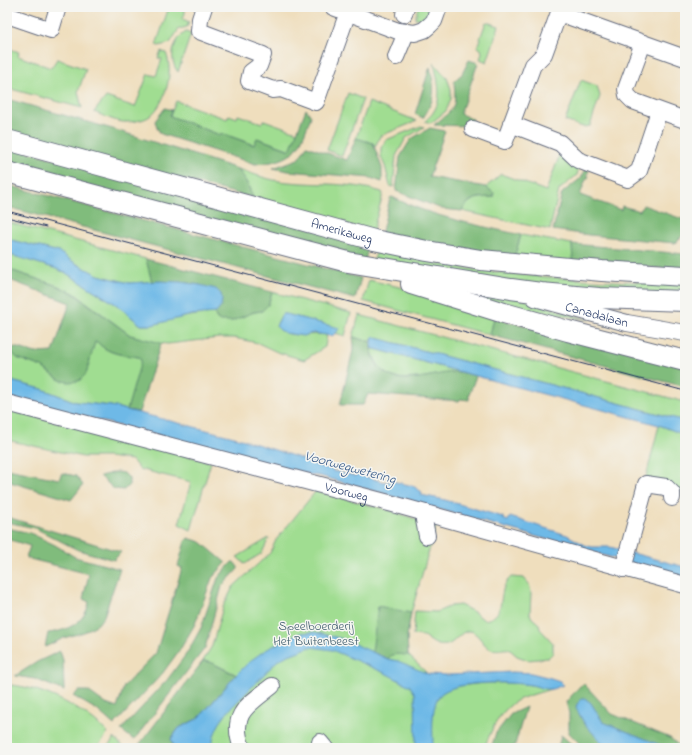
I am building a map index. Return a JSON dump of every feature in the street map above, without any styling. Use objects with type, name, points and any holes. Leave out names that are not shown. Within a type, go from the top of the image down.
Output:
[{"type":"main road","name":"Amerikaweg","points":[[7,140],[374,240],[427,251],[481,260],[602,271],[685,276]]},
{"type":"main road","name":"Amerikaweg","points":[[7,172],[332,259],[511,290],[598,298],[685,301]]},
{"type":"main road","points":[[332,259],[345,266],[420,286],[568,332],[685,361]]},
{"type":"street","points":[[7,15],[50,30],[58,7]]},
{"type":"street","points":[[204,7],[200,19],[199,30],[263,55],[259,66],[251,72],[249,81],[273,90],[281,89],[316,102],[348,12]]},
{"type":"street","points":[[333,7],[406,33],[415,33],[424,30],[434,20],[439,7]]},
{"type":"street","points":[[473,129],[505,141],[533,65],[544,54],[560,10],[642,43],[685,58]]},
{"type":"street","points":[[396,57],[406,33]]},
{"type":"street","points":[[642,43],[626,89],[627,94],[632,101],[685,120]]},
{"type":"street","points":[[512,124],[560,143],[578,160],[628,179],[639,171],[659,111]]},
{"type":"street","name":"Canadalaan","points":[[511,290],[539,300],[627,323],[685,333]]},
{"type":"street","name":"Voorweg","points":[[7,403],[313,482],[685,585]]},
{"type":"street","points":[[623,569],[646,484],[666,487],[672,493],[672,498]]},
{"type":"street","points":[[426,513],[424,520],[427,536]]},
{"type":"street","points":[[242,748],[237,728],[242,713],[249,704],[272,686]]},
{"type":"green space","points":[[169,7],[185,7],[183,19],[189,22],[187,27],[179,29],[170,43],[159,46],[156,45]]},
{"type":"green space","points":[[418,7],[431,7],[429,14],[422,19],[415,18]]},
{"type":"green space","points":[[486,22],[499,26],[487,62],[480,59],[482,53],[481,49],[477,47]]},
{"type":"green space","points":[[186,32],[191,34],[178,72],[173,61],[173,50],[178,40]]},
{"type":"green space","points":[[7,48],[19,52],[18,56],[51,68],[57,59],[86,69],[78,92],[82,108],[7,88]]},
{"type":"green space","points":[[161,51],[166,53],[169,78],[160,103],[150,116],[145,119],[132,122],[123,122],[94,112],[106,97],[135,107],[148,74],[156,76],[162,59],[158,58]]},
{"type":"green space","points":[[469,60],[478,63],[460,114],[473,119],[470,126],[434,125],[451,111],[455,97],[454,81],[462,74]]},
{"type":"green space","points":[[434,63],[447,78],[451,89],[451,99],[446,111],[431,123],[425,121],[437,106],[439,94]]},
{"type":"green space","points":[[430,67],[433,82],[433,94],[430,105],[423,118],[415,114]]},
{"type":"green space","points":[[581,80],[597,86],[600,96],[590,126],[583,127],[565,121]]},
{"type":"green space","points":[[348,93],[363,99],[342,156],[327,150]]},
{"type":"green space","points":[[7,99],[116,130],[238,169],[248,185],[253,198],[7,132]]},
{"type":"green space","points":[[176,101],[227,119],[229,115],[237,118],[238,115],[262,123],[264,120],[297,132],[291,150],[257,138],[255,145],[221,133],[220,135],[170,116]]},
{"type":"green space","points":[[369,102],[417,121],[380,136],[375,147],[373,143],[356,138]]},
{"type":"green space","points":[[165,108],[172,110],[170,116],[220,135],[221,133],[254,145],[257,138],[290,150],[306,109],[311,116],[303,138],[294,152],[279,160],[255,164],[161,134],[155,121]]},
{"type":"green space","points":[[421,126],[424,127],[406,138],[396,156],[393,187],[390,186],[381,157],[381,148],[386,140]]},
{"type":"green space","points":[[430,128],[445,131],[429,177],[486,187],[494,193],[494,197],[472,200],[462,211],[442,209],[396,191],[400,157],[411,139]]},
{"type":"green space","points":[[356,138],[373,143],[382,168],[382,182],[371,178],[288,171],[273,168],[298,159],[307,146],[347,160]]},
{"type":"green space","points":[[7,146],[369,244],[365,261],[7,165]]},
{"type":"green space","points":[[562,149],[579,167],[577,175],[559,190],[550,230],[462,211],[468,203],[475,199],[494,197],[494,193],[486,187],[501,174],[546,191]]},
{"type":"green space","points":[[238,169],[262,177],[281,181],[347,185],[382,192],[383,194],[372,234],[253,198],[248,185]]},
{"type":"green space","points":[[586,169],[589,170],[587,175],[589,176],[586,179],[580,195],[621,210],[622,206],[640,211],[643,205],[685,220],[685,233],[675,243],[553,230],[562,193],[581,178]]},
{"type":"green space","points":[[7,185],[361,278],[355,299],[7,207]]},
{"type":"green space","points":[[392,197],[439,215],[521,235],[514,258],[381,235],[390,198]]},
{"type":"green space","points":[[7,222],[146,259],[152,282],[129,283],[98,275],[75,263],[59,252],[7,239]]},
{"type":"green space","points":[[521,235],[572,244],[573,262],[514,258]]},
{"type":"green space","points":[[572,244],[685,254],[685,270],[573,262]]},
{"type":"green space","points":[[378,246],[442,264],[502,273],[594,280],[685,284],[685,296],[581,293],[373,263]]},
{"type":"green space","points":[[7,254],[66,273],[117,305],[141,325],[152,325],[177,318],[210,313],[214,313],[217,319],[232,321],[254,312],[262,311],[268,305],[272,292],[351,313],[345,336],[335,333],[338,328],[282,314],[276,326],[281,331],[293,335],[327,335],[325,347],[304,360],[277,352],[258,343],[234,338],[219,338],[168,344],[158,343],[130,335],[74,293],[7,269]]},
{"type":"green space","points":[[146,259],[272,292],[268,305],[262,311],[254,312],[232,321],[220,321],[217,319],[214,313],[216,313],[200,285],[181,282],[152,282]]},
{"type":"green space","points":[[7,269],[58,286],[73,293],[130,335],[161,343],[139,412],[127,410],[141,361],[139,357],[122,355],[106,349],[95,342],[86,374],[79,381],[68,382],[60,380],[42,367],[17,358],[10,350],[14,347],[36,353],[53,352],[70,303],[7,279]]},
{"type":"green space","points":[[404,275],[493,290],[590,320],[490,303]]},
{"type":"green space","points":[[369,280],[408,289],[494,318],[490,335],[363,301]]},
{"type":"green space","points":[[359,315],[685,402],[685,421],[373,337],[371,342],[353,337]]},
{"type":"green space","points":[[494,318],[685,365],[685,387],[490,335]]},
{"type":"green space","points":[[353,337],[371,342],[371,349],[379,367],[387,374],[397,378],[418,378],[451,372],[461,372],[476,376],[469,395],[469,400],[460,399],[459,401],[368,394],[363,405],[340,405],[354,346]]},
{"type":"green space","points":[[95,342],[106,349],[122,355],[139,357],[142,361],[127,410],[111,406],[76,402],[42,389],[7,380],[10,350],[17,358],[42,367],[60,380],[91,352]]},
{"type":"green space","points":[[371,348],[461,372],[404,379],[396,378],[384,372],[379,366]]},
{"type":"green space","points":[[7,409],[211,462],[191,530],[179,524],[191,482],[139,469],[132,460],[109,457],[83,457],[7,440]]},
{"type":"green space","points":[[659,425],[685,435],[685,493],[645,481]]},
{"type":"green space","points":[[7,469],[59,479],[62,473],[76,476],[83,485],[71,500],[7,481]]},
{"type":"green space","points":[[116,472],[124,473],[129,478],[129,485],[124,490],[114,489],[100,476]]},
{"type":"green space","name":"Speelboerderij Het Buitenbeest","points":[[316,491],[392,511],[436,526],[411,613],[407,636],[408,655],[428,674],[437,699],[448,689],[457,686],[478,684],[520,684],[551,689],[518,700],[511,704],[497,721],[484,748],[174,748],[235,674],[210,662],[203,661],[212,646],[223,607],[233,587],[270,553],[276,540]]},
{"type":"green space","points":[[7,517],[121,552],[114,560],[78,550],[35,528],[7,522]]},
{"type":"green space","points":[[7,528],[30,533],[75,557],[120,569],[104,616],[98,624],[84,632],[64,638],[45,647],[48,633],[69,628],[84,615],[89,602],[83,599],[89,574],[26,558],[30,546],[7,539]]},
{"type":"green space","points":[[188,538],[201,542],[226,563],[212,578],[195,624],[181,648],[162,674],[114,725],[97,710],[73,696],[79,691],[88,691],[106,704],[117,708],[124,686],[156,653],[182,568],[178,566],[185,541]]},
{"type":"green space","points":[[269,538],[262,553],[245,564],[237,557]]},
{"type":"green space","points":[[232,562],[234,562],[238,569],[222,586],[205,648],[134,740],[121,730],[167,680],[187,653],[201,628],[218,578]]},
{"type":"green space","points":[[511,577],[524,578],[529,584],[531,592],[530,614],[539,624],[540,629],[553,643],[553,653],[548,658],[528,660],[517,656],[509,649],[491,649],[485,645],[476,634],[470,631],[464,632],[447,645],[435,644],[424,636],[413,635],[415,611],[437,612],[451,606],[460,605],[474,612],[484,620],[492,618],[497,614],[503,589]]},
{"type":"green space","points":[[378,606],[411,613],[407,636],[408,655],[392,655],[388,659],[372,652]]},
{"type":"green space","points":[[60,651],[63,660],[64,691],[35,679],[15,676],[37,662]]},
{"type":"green space","points":[[203,661],[210,662],[236,675],[199,718],[179,728],[171,739],[174,748],[142,748],[139,745]]},
{"type":"green space","points":[[584,684],[612,714],[670,738],[682,748],[584,748],[569,733],[569,713],[566,702],[580,686]]},
{"type":"green space","points":[[11,685],[37,690],[63,701],[88,716],[108,733],[97,748],[7,748],[7,686]]},
{"type":"green space","points":[[526,707],[514,748],[491,748],[496,733],[511,714]]},
{"type":"green space","points":[[561,735],[576,748],[558,748]]},
{"type":"green space","points":[[114,738],[125,748],[107,748]]},
{"type":"water","points":[[7,239],[59,252],[75,263],[98,275],[129,283],[160,281],[181,282],[216,289],[221,294],[221,307],[216,313],[192,315],[152,325],[141,325],[117,305],[66,273],[7,254]]},
{"type":"water","points":[[282,314],[339,328],[332,336],[313,333],[303,336],[285,333],[276,326]]},
{"type":"water","points":[[373,337],[685,421],[685,435],[659,425],[371,348]]},
{"type":"water","points":[[7,380],[42,389],[76,402],[111,406],[238,438],[315,463],[315,465],[332,469],[333,471],[356,476],[357,474],[384,482],[392,481],[413,486],[422,492],[421,495],[445,500],[503,517],[503,519],[508,521],[510,517],[567,535],[585,545],[592,547],[610,547],[685,567],[685,578],[320,476],[311,475],[7,397]]},
{"type":"water","points":[[314,632],[343,639],[388,659],[398,661],[428,674],[531,673],[560,681],[563,685],[549,689],[522,684],[480,683],[453,688],[443,693],[437,699],[435,705],[433,748],[416,748],[415,694],[410,686],[385,673],[332,650],[310,647],[277,661],[235,704],[219,724],[213,739],[212,748],[174,748],[171,739],[179,728],[199,718],[250,661],[264,651],[288,638],[301,633]]},
{"type":"water","points":[[582,699],[586,699],[591,703],[603,722],[668,748],[606,748],[584,723],[576,708],[577,704]]},
{"type":"tram line","points":[[7,211],[685,391]]},
{"type":"tram line","points":[[7,217],[46,227]]},
{"type":"water label","name":"Voorwegwetering","points":[[350,468]]}]
